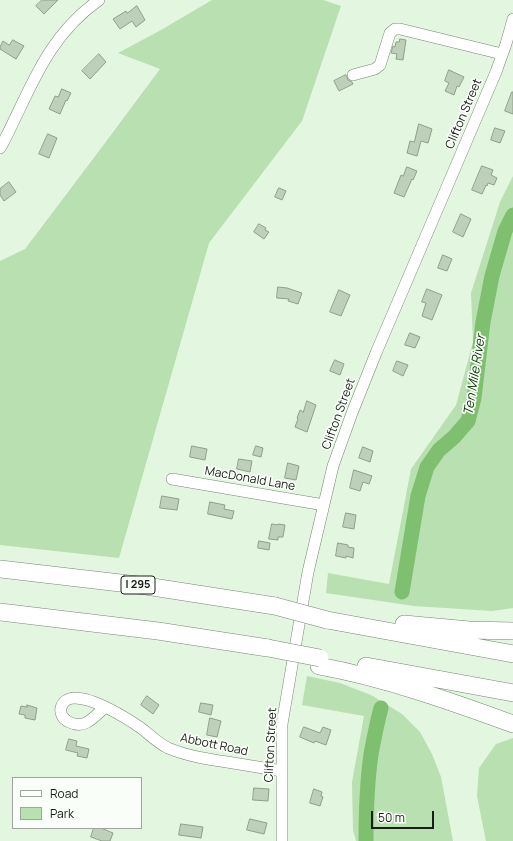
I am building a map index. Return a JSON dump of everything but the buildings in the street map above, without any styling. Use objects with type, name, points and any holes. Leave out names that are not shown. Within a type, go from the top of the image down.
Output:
[{"type":"highway","name":"I 295","points":[[0,569],[146,586],[275,606],[328,616]]},
{"type":"highway","points":[[0,612],[150,630],[267,653],[513,693]]},
{"type":"highway","points":[[328,616],[469,630],[513,631]]},
{"type":"highway","points":[[328,616],[513,654]]},
{"type":"highway","points":[[0,617],[267,653]]},
{"type":"highway","points":[[320,662],[445,700],[513,724]]},
{"type":"street","points":[[0,148],[14,122],[29,88],[54,44],[86,8],[99,0]]},
{"type":"street","name":"Clifton Street","points":[[282,841],[282,724],[308,572],[333,466],[376,353],[480,112],[502,54],[513,19]]},
{"type":"street","points":[[353,75],[376,69],[380,66],[390,33],[395,29],[502,54]]},
{"type":"street","name":"MacDonald Lane","points":[[172,479],[324,505]]},
{"type":"street","name":"Abbott Road","points":[[105,707],[117,712],[168,748],[206,759],[282,771]]},
{"type":"green space","points":[[212,0],[323,0],[341,6],[302,121],[209,243],[119,558],[0,545],[0,261],[25,249],[160,69],[118,53]]},
{"type":"green space","points":[[513,176],[513,608],[492,611],[414,606],[326,593],[328,573],[389,584],[411,469],[456,405],[473,342],[471,293],[500,202]]},
{"type":"green space","points":[[307,676],[340,683],[371,695],[402,714],[420,732],[432,754],[441,777],[453,841],[356,841],[353,830],[352,782],[364,716],[302,705]]},
{"type":"green space","points":[[513,738],[513,841],[486,841],[477,796],[479,768],[496,744]]},
{"type":"waterway","name":"Ten Mile River","points":[[402,592],[418,496],[427,467],[439,450],[454,437],[468,421],[474,398],[483,322],[492,276],[505,231],[513,215]]},
{"type":"waterway","name":"Ten Mile River","points":[[366,841],[367,798],[371,754],[381,708]]}]
